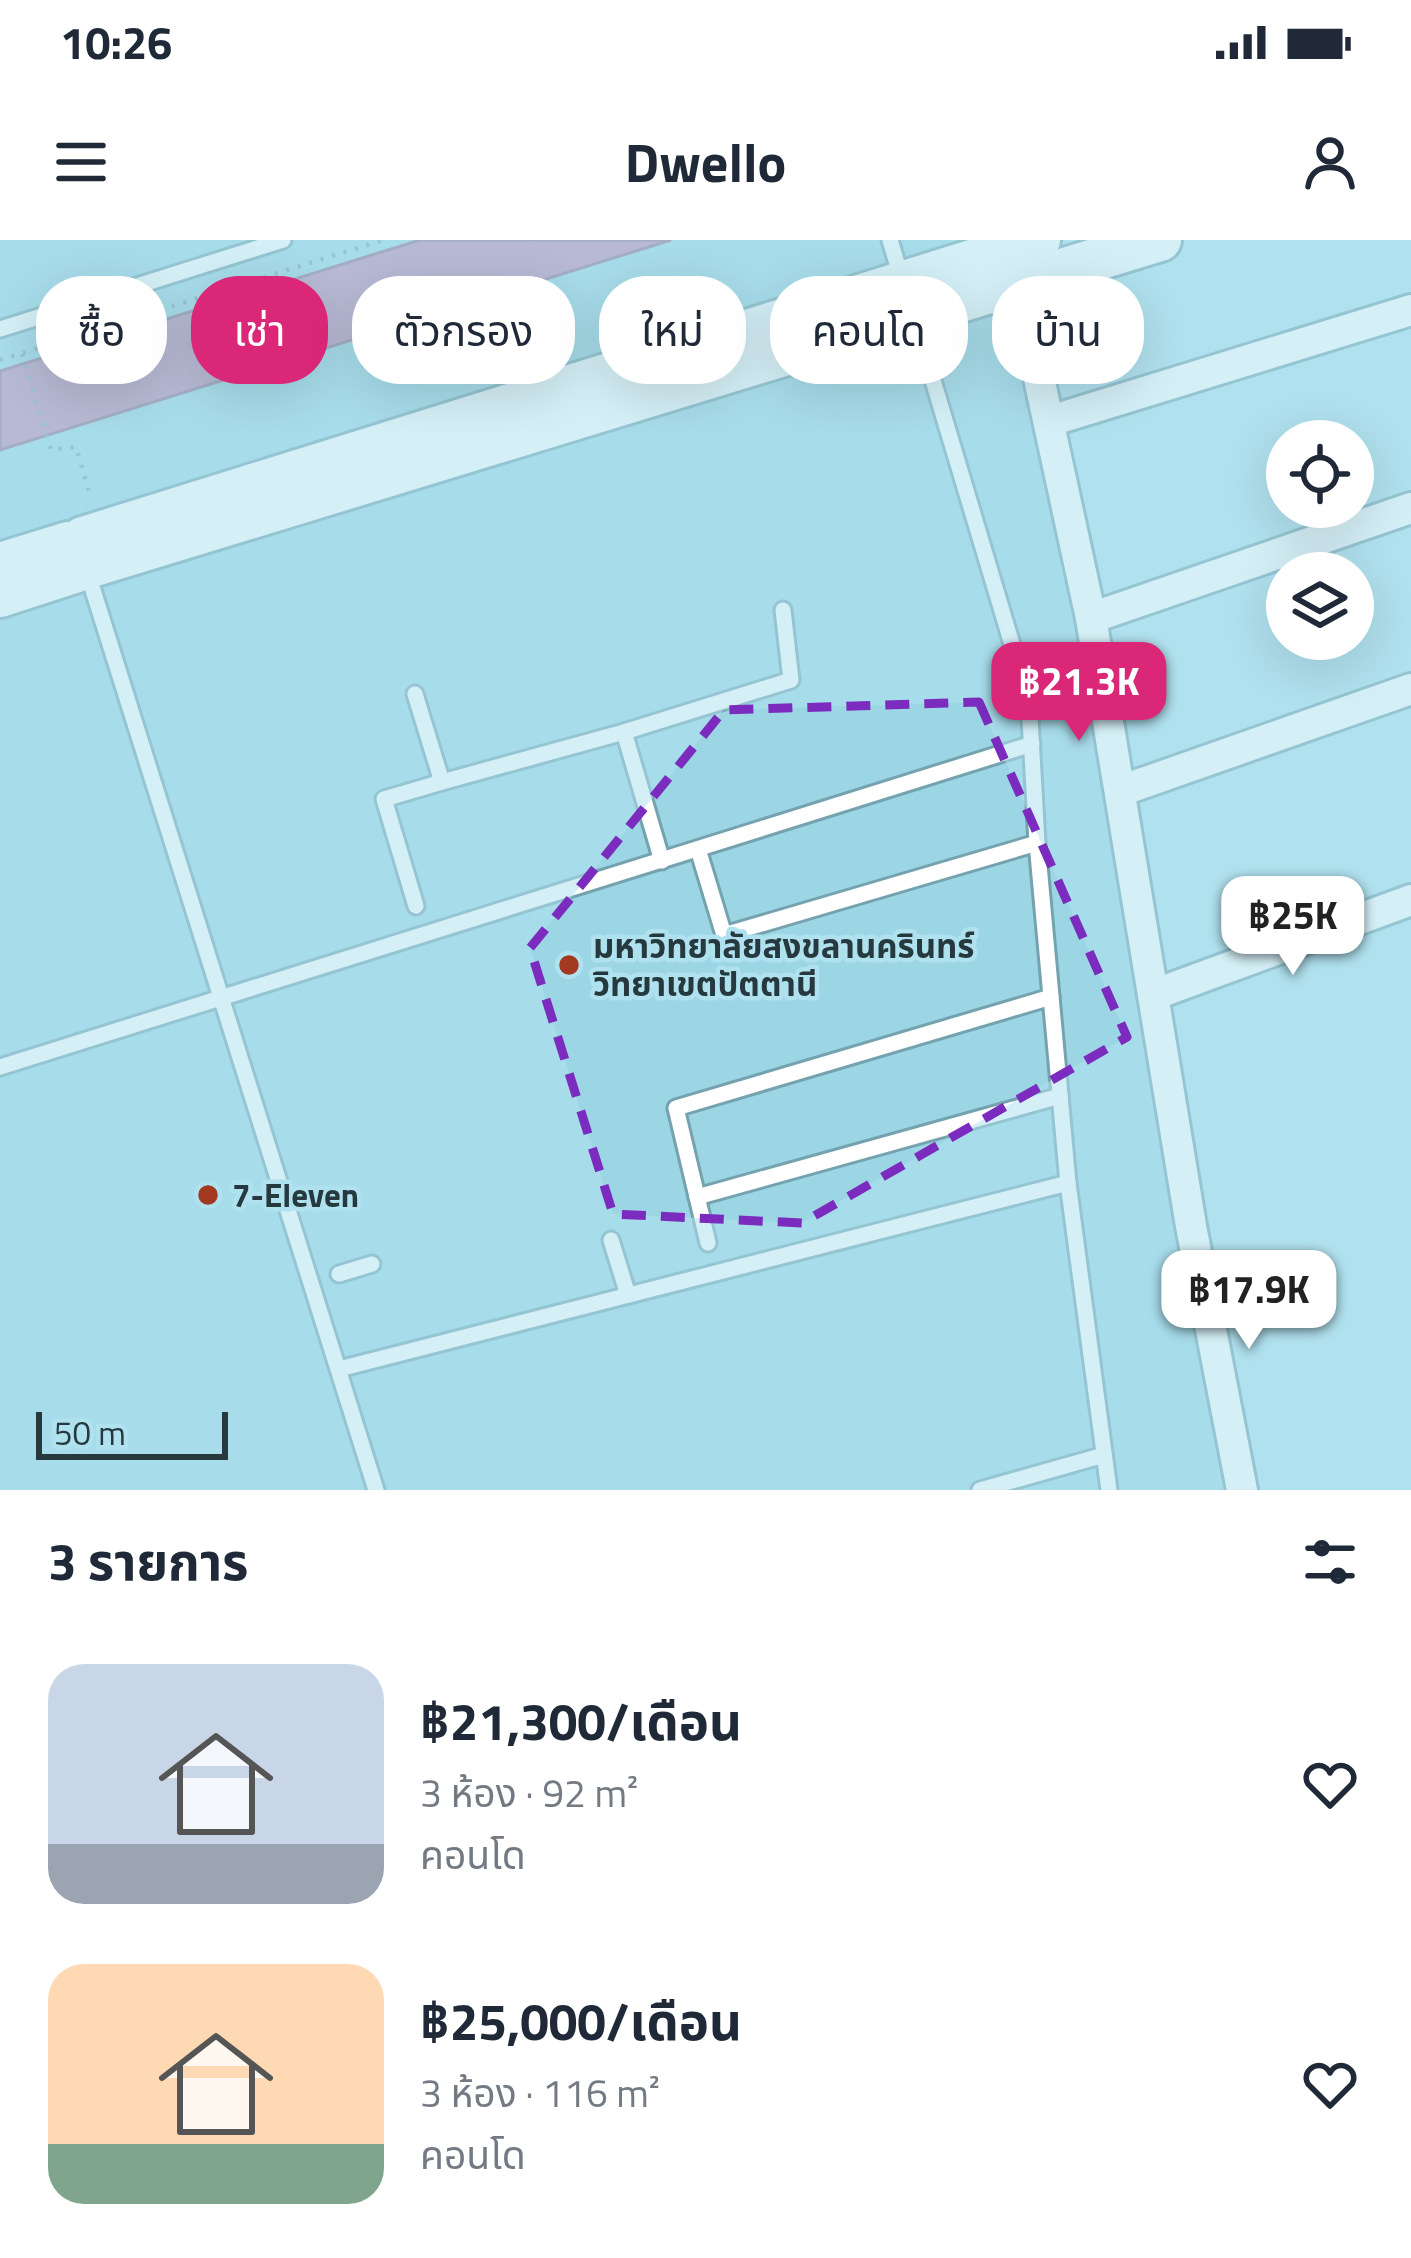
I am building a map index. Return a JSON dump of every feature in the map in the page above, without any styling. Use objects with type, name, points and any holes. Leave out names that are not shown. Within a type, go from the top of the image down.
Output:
[{"type":"main road","points":[[968,277],[1023,257],[1160,240]]},
{"type":"main road","points":[[0,596],[82,558],[770,342]]},
{"type":"main road","points":[[0,564],[82,558]]},
{"type":"street","points":[[1023,257],[1050,421],[1091,618],[1191,1226],[1242,1490]]},
{"type":"street","points":[[1050,421],[1411,310]]},
{"type":"street","points":[[1091,618],[1411,508]]},
{"type":"street","points":[[1120,791],[1411,689]]},
{"type":"street","points":[[1153,995],[1411,900]]},
{"type":"lane","points":[[0,328],[283,240]]},
{"type":"lane","points":[[890,240],[901,276]]},
{"type":"lane","points":[[934,384],[1029,701],[1068,1183],[1109,1490]]},
{"type":"lane","points":[[82,558],[222,998],[324,1278],[339,1369],[376,1490]]},
{"type":"lane","points":[[416,906],[384,799],[791,680],[783,610]]},
{"type":"lane","points":[[415,694],[442,782]]},
{"type":"lane","points":[[624,732],[662,861]]},
{"type":"lane","points":[[0,1067],[1033,744]]},
{"type":"lane","points":[[698,849],[724,935],[1037,843]]},
{"type":"lane","points":[[708,1244],[676,1108],[1051,997]]},
{"type":"lane","points":[[697,1197],[1060,1096]]},
{"type":"lane","points":[[339,1369],[1068,1183]]},
{"type":"lane","points":[[611,1240],[628,1294]]},
{"type":"lane","points":[[324,1278],[372,1264]]},
{"type":"lane","points":[[980,1490],[1104,1455]]},
{"type":"path","points":[[0,361],[383,240]]},
{"type":"path","points":[[24,357],[51,450]]},
{"type":"highlighted area","points":[[979,702],[1127,1037],[802,1223],[613,1214],[530,948],[724,710]]},
{"type":"shaded area","name":"มหาวิทยาลัยสงขลานครินทร์ วิทยาเขตปัตตานี","points":[[0,240],[985,240],[994,276],[992,384],[1021,384],[1110,769],[1228,1490],[0,1490]]},
{"type":"shaded area","points":[[420,240],[671,240],[556,276],[352,276],[352,340],[328,347],[328,276],[305,276]]},
{"type":"shaded area","points":[[191,311],[191,384],[211,384],[0,450],[0,371],[36,360],[36,384],[167,384],[167,319]]},
{"type":"place","name":"มหาวิทยาลัยสงขลานครินทร์ วิทยาเขตปัตตานี","points":[[569,965]]},
{"type":"place","name":"7-Eleven","points":[[208,1195]]}]
